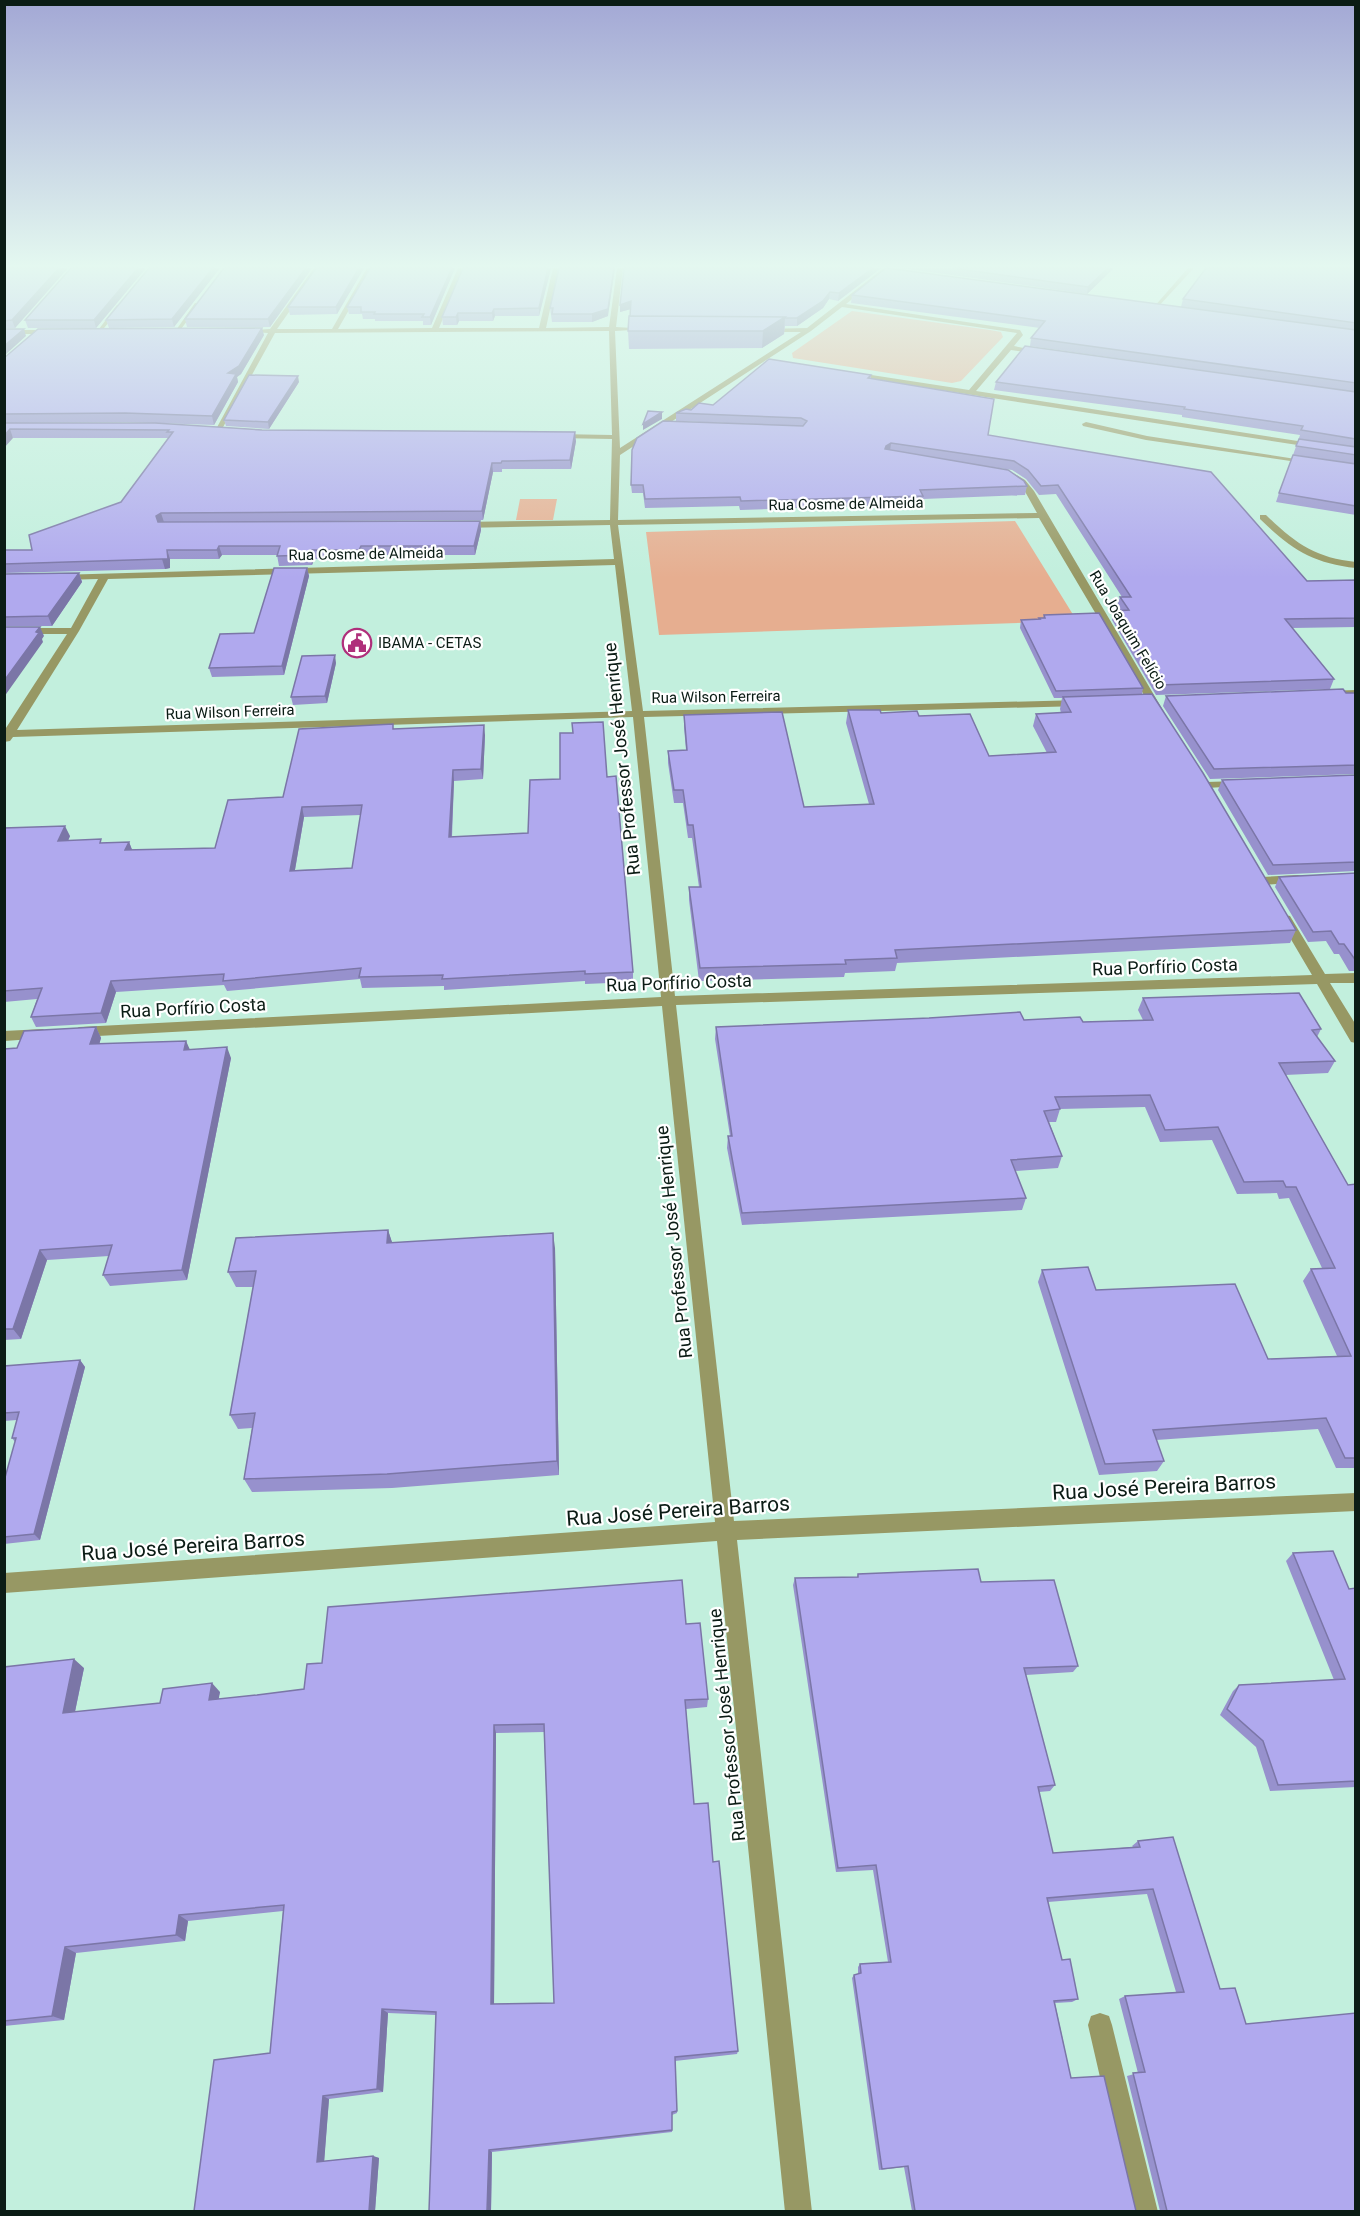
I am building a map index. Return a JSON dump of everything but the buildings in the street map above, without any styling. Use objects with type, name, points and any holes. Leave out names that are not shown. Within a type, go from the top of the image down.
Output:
[{"type":"street","points":[[218,429],[250,371]]},
{"type":"street","name":"Rua Professor José Henrique","points":[[613,371],[616,446],[614,524],[638,714],[799,2211]]},
{"type":"street","points":[[551,435],[616,446],[662,425],[747,371]]},
{"type":"street","points":[[971,392],[990,371]]},
{"type":"street","points":[[844,373],[1356,452]]},
{"type":"street","points":[[1086,424],[1146,438],[1323,464]]},
{"type":"street","points":[[662,425],[673,425]]},
{"type":"street","points":[[207,429],[229,431]]},
{"type":"street","name":"Rua Joaquim Felício","points":[[999,472],[1023,480],[1033,494],[1042,515],[1164,720]]},
{"type":"street","name":"Rua Cosme de Almeida","points":[[444,525],[614,524],[1042,515]]},
{"type":"street","points":[[1263,517],[1290,544],[1303,553],[1334,564],[1356,565]]},
{"type":"street","name":"Rua Cosme de Almeida","points":[[48,578],[620,562]]},
{"type":"street","points":[[6,737],[74,631],[104,577]]},
{"type":"street","points":[[4,631],[74,631]]},
{"type":"street","points":[[1320,695],[1356,693]]},
{"type":"street","name":"Rua Wilson Ferreira","points":[[6,737],[638,714],[1092,703]]},
{"type":"street","points":[[1206,785],[1252,783]]},
{"type":"street","points":[[1262,881],[1309,879]]},
{"type":"street","points":[[1280,910],[1356,1038]]},
{"type":"street","name":"Rua Porfírio Costa","points":[[4,1036],[668,1001],[1356,978]]},
{"type":"street","name":"Rua José Pereira Barros","points":[[4,1583],[726,1531],[1356,1502]]},
{"type":"street","points":[[1100,2025],[1145,2211]]},
{"type":"shaded area","points":[[878,371],[970,371],[961,381],[952,383]]},
{"type":"shaded area","points":[[520,499],[557,499],[553,520],[516,520]]},
{"type":"shaded area","points":[[1015,521],[1077,621],[659,635],[646,532]]},
{"type":"place","name":"IBAMA - CETAS","points":[[357,643]]}]
